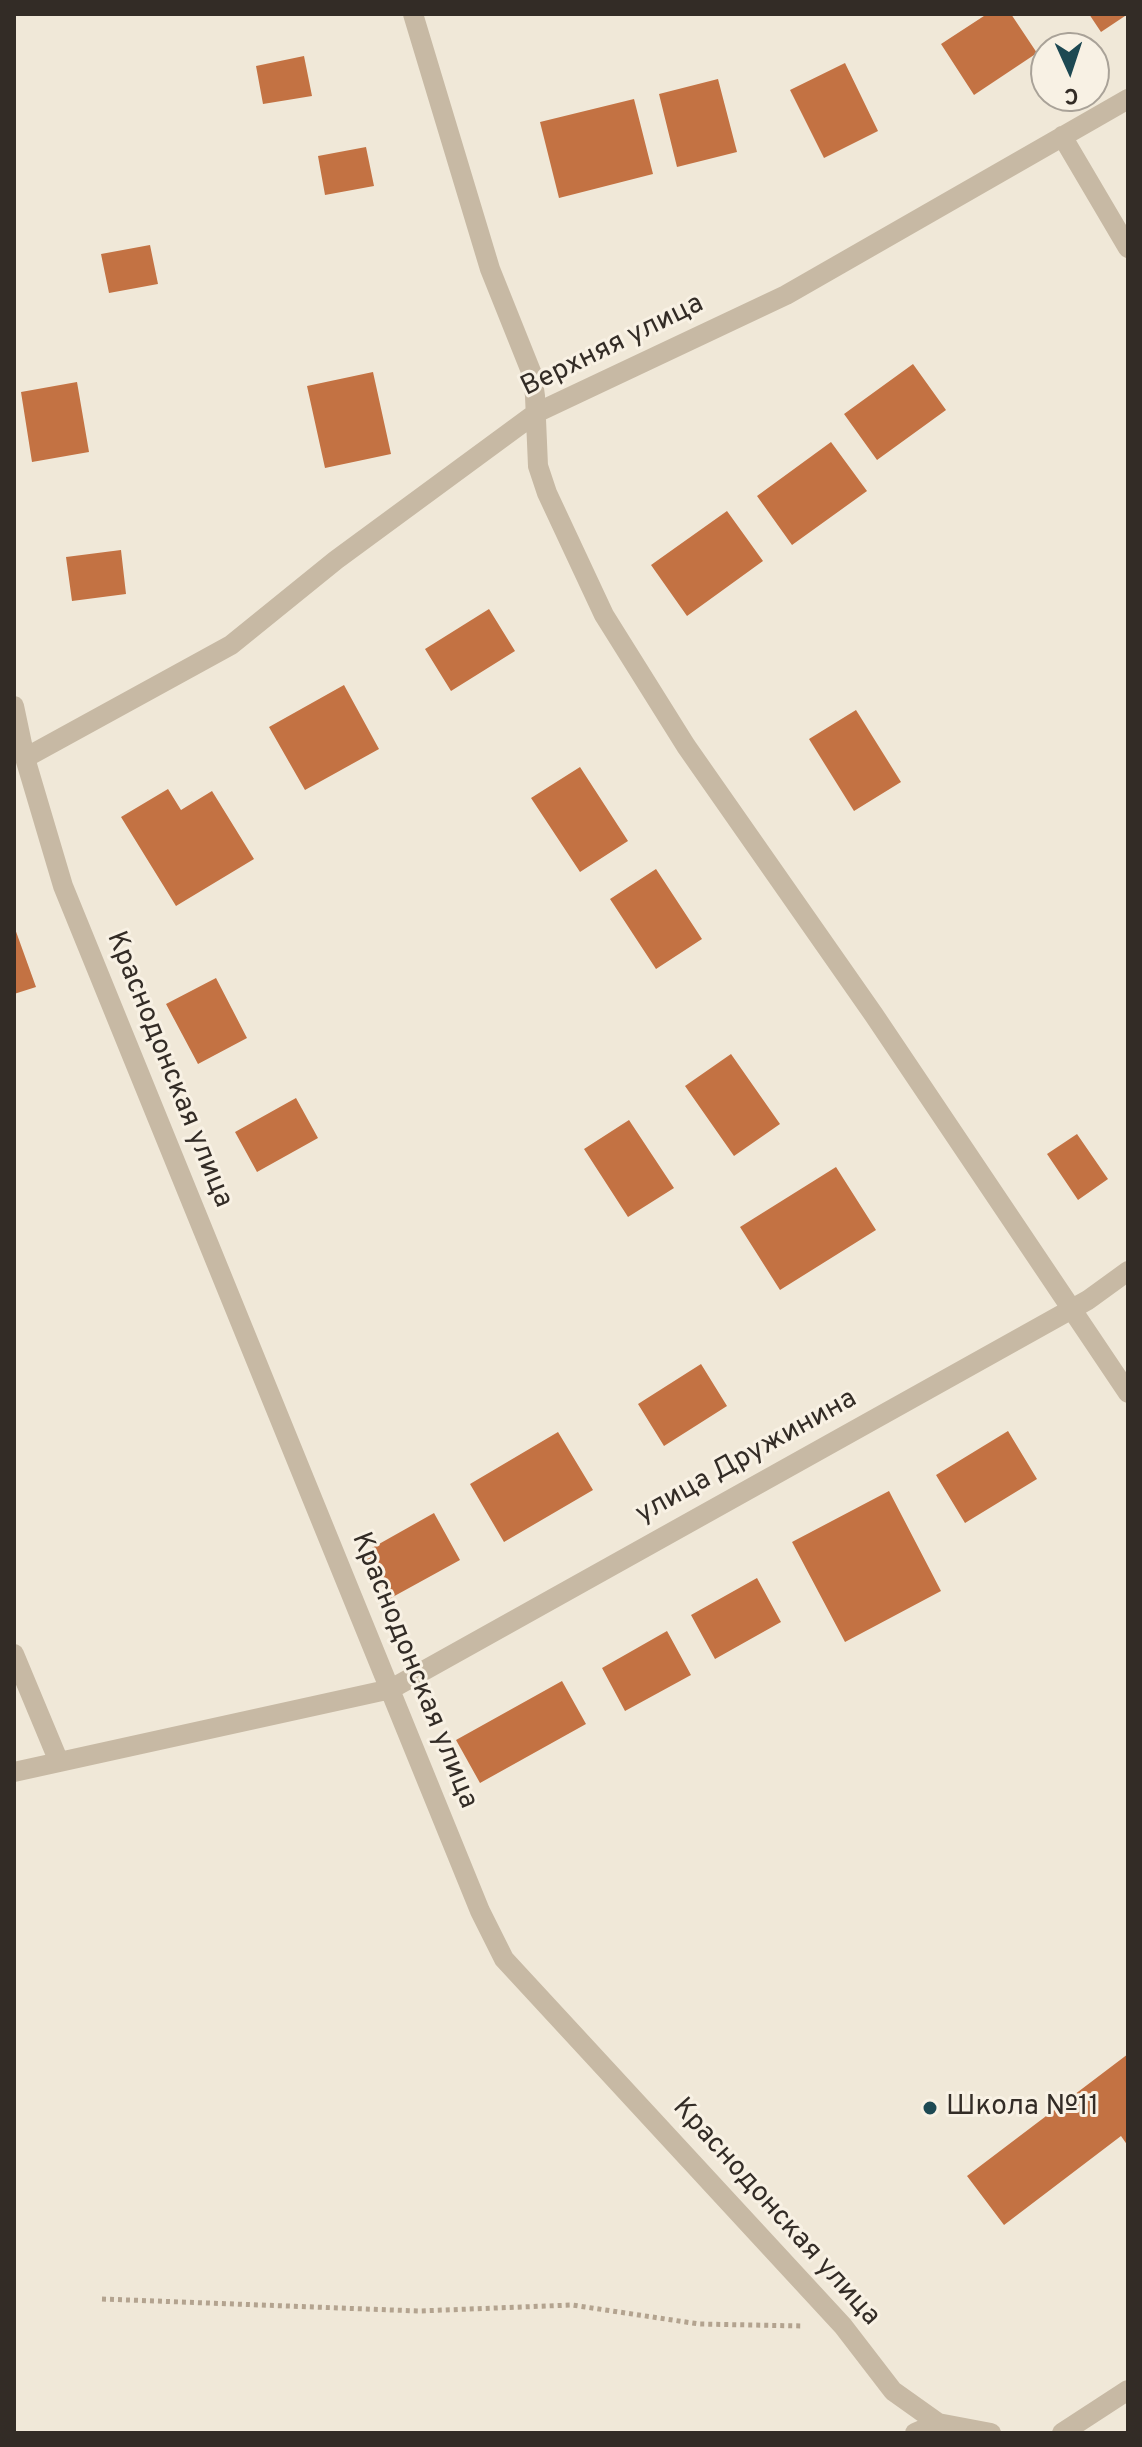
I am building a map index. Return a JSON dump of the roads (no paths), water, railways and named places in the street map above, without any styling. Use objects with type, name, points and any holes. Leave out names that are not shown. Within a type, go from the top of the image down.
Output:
[{"type":"street","points":[[413,14],[490,269],[532,374],[538,466],[547,493],[604,615],[686,746],[874,1015],[1128,1393]]},
{"type":"street","name":"Верхняя улица","points":[[25,758],[231,645],[336,560],[536,413],[786,295],[1128,99]]},
{"type":"street","points":[[1062,136],[1128,248]]},
{"type":"street","name":"Краснодонская улица","points":[[14,706],[25,758],[63,886],[480,1911],[504,1959],[843,2326],[893,2391],[938,2423],[991,2433]]},
{"type":"street","name":"улица Дружинина","points":[[14,1772],[391,1689],[1072,1309],[1128,1271]]},
{"type":"street","points":[[14,1654],[59,1762]]},
{"type":"street","points":[[1062,2433],[1128,2390]]},
{"type":"street","points":[[915,2433],[938,2423]]},
{"type":"place","name":"Школа №11","points":[[930,2108]]}]
